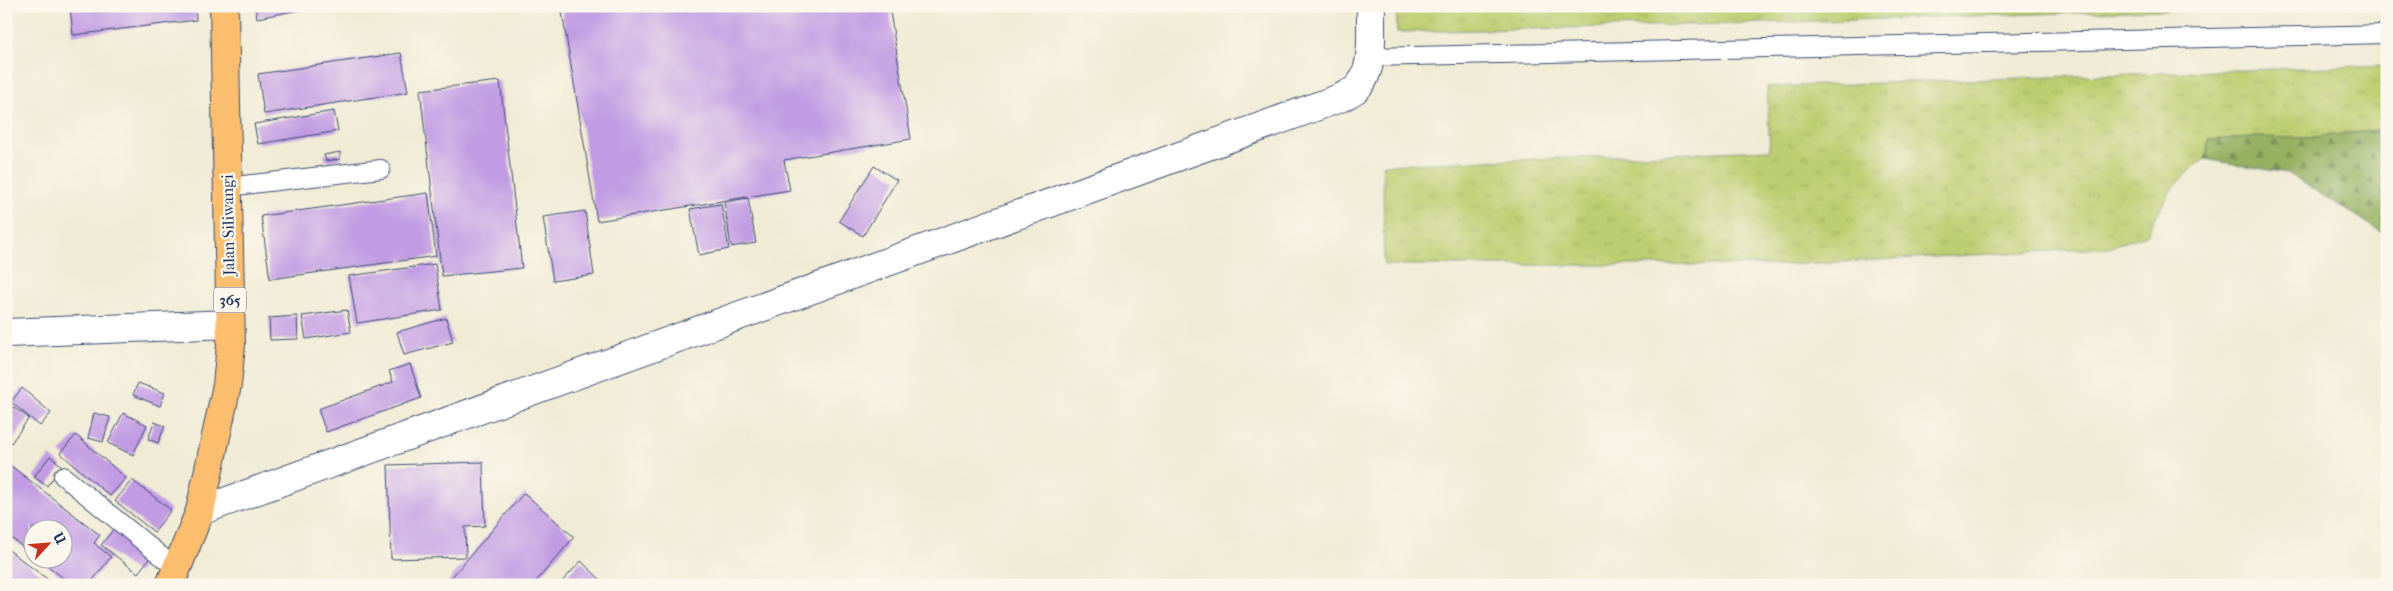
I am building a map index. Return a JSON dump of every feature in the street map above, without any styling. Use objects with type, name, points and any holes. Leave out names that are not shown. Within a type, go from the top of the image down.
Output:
[{"type":"main road","name":"Jalan Siliwangi","points":[[173,577],[200,512],[227,385],[230,324],[224,6]]},
{"type":"street","points":[[200,512],[1340,98],[1357,89],[1366,75],[1370,57],[1370,6]]},
{"type":"street","points":[[6,333],[230,324]]},
{"type":"lane","points":[[1370,57],[2387,34]]},
{"type":"lane","points":[[227,186],[381,169]]},
{"type":"lane","points":[[63,476],[173,577]]},
{"type":"green space","points":[[1396,6],[2280,6],[1730,24],[1397,32]]},
{"type":"green space","points":[[2387,65],[2387,129],[2307,138],[2251,137],[2209,140],[2205,159],[2193,167],[2176,184],[2164,201],[2147,235],[2105,248],[1781,265],[1384,265],[1383,165],[1770,150],[1767,87]]},
{"type":"green space","points":[[2387,129],[2387,235],[2287,173],[2205,159],[2209,140],[2251,137],[2307,138]]},
{"type":"building","points":[[70,6],[195,6],[196,20],[73,35]]},
{"type":"building","points":[[255,6],[315,6],[315,7],[257,18]]},
{"type":"building","points":[[561,6],[889,6],[911,139],[784,160],[790,190],[597,221]]},
{"type":"building","points":[[401,53],[408,92],[264,114],[258,74]]},
{"type":"building","points":[[500,81],[522,268],[442,276],[420,90]]},
{"type":"building","points":[[334,111],[338,131],[258,144],[254,124]]},
{"type":"building","points":[[340,152],[340,159],[326,161],[324,155]]},
{"type":"building","points":[[874,166],[897,180],[863,236],[839,221]]},
{"type":"building","points":[[428,193],[436,256],[270,279],[261,216]]},
{"type":"building","points":[[748,198],[756,243],[731,247],[724,202]]},
{"type":"building","points":[[721,204],[729,249],[699,255],[690,209]]},
{"type":"building","points":[[585,211],[594,275],[553,281],[543,217]]},
{"type":"building","points":[[435,264],[442,310],[357,323],[349,276]]},
{"type":"building","points":[[347,310],[351,332],[306,339],[302,316]]},
{"type":"building","points":[[297,316],[298,339],[270,340],[269,318]]},
{"type":"building","points":[[446,318],[453,342],[404,355],[397,332]]},
{"type":"building","points":[[410,364],[421,398],[326,432],[318,409],[393,382],[389,371]]},
{"type":"building","points":[[138,383],[165,393],[160,406],[133,395]]},
{"type":"building","points":[[22,388],[51,413],[40,426],[11,402]]},
{"type":"building","points":[[10,405],[29,418],[6,450],[6,409]]},
{"type":"building","points":[[94,413],[110,417],[103,442],[88,438]]},
{"type":"building","points":[[123,413],[147,425],[133,455],[108,443]]},
{"type":"building","points":[[154,422],[165,426],[158,443],[148,439]]},
{"type":"building","points":[[76,435],[126,478],[110,496],[60,453]]},
{"type":"building","points":[[50,456],[62,466],[47,486],[34,477]]},
{"type":"building","points":[[6,462],[100,535],[94,543],[111,557],[89,585],[72,585],[51,568],[72,568],[72,518],[22,518],[22,546],[6,534]]},
{"type":"building","points":[[483,462],[485,526],[465,527],[466,557],[391,559],[388,465]]},
{"type":"building","points":[[132,480],[171,510],[154,532],[115,501]]},
{"type":"building","points":[[524,493],[574,537],[533,585],[445,585]]},
{"type":"building","points":[[116,526],[152,555],[138,573],[101,545]]},
{"type":"building","points":[[6,548],[22,560],[22,568],[32,568],[55,585],[8,585]]},
{"type":"building","points":[[581,561],[606,585],[559,585]]}]
